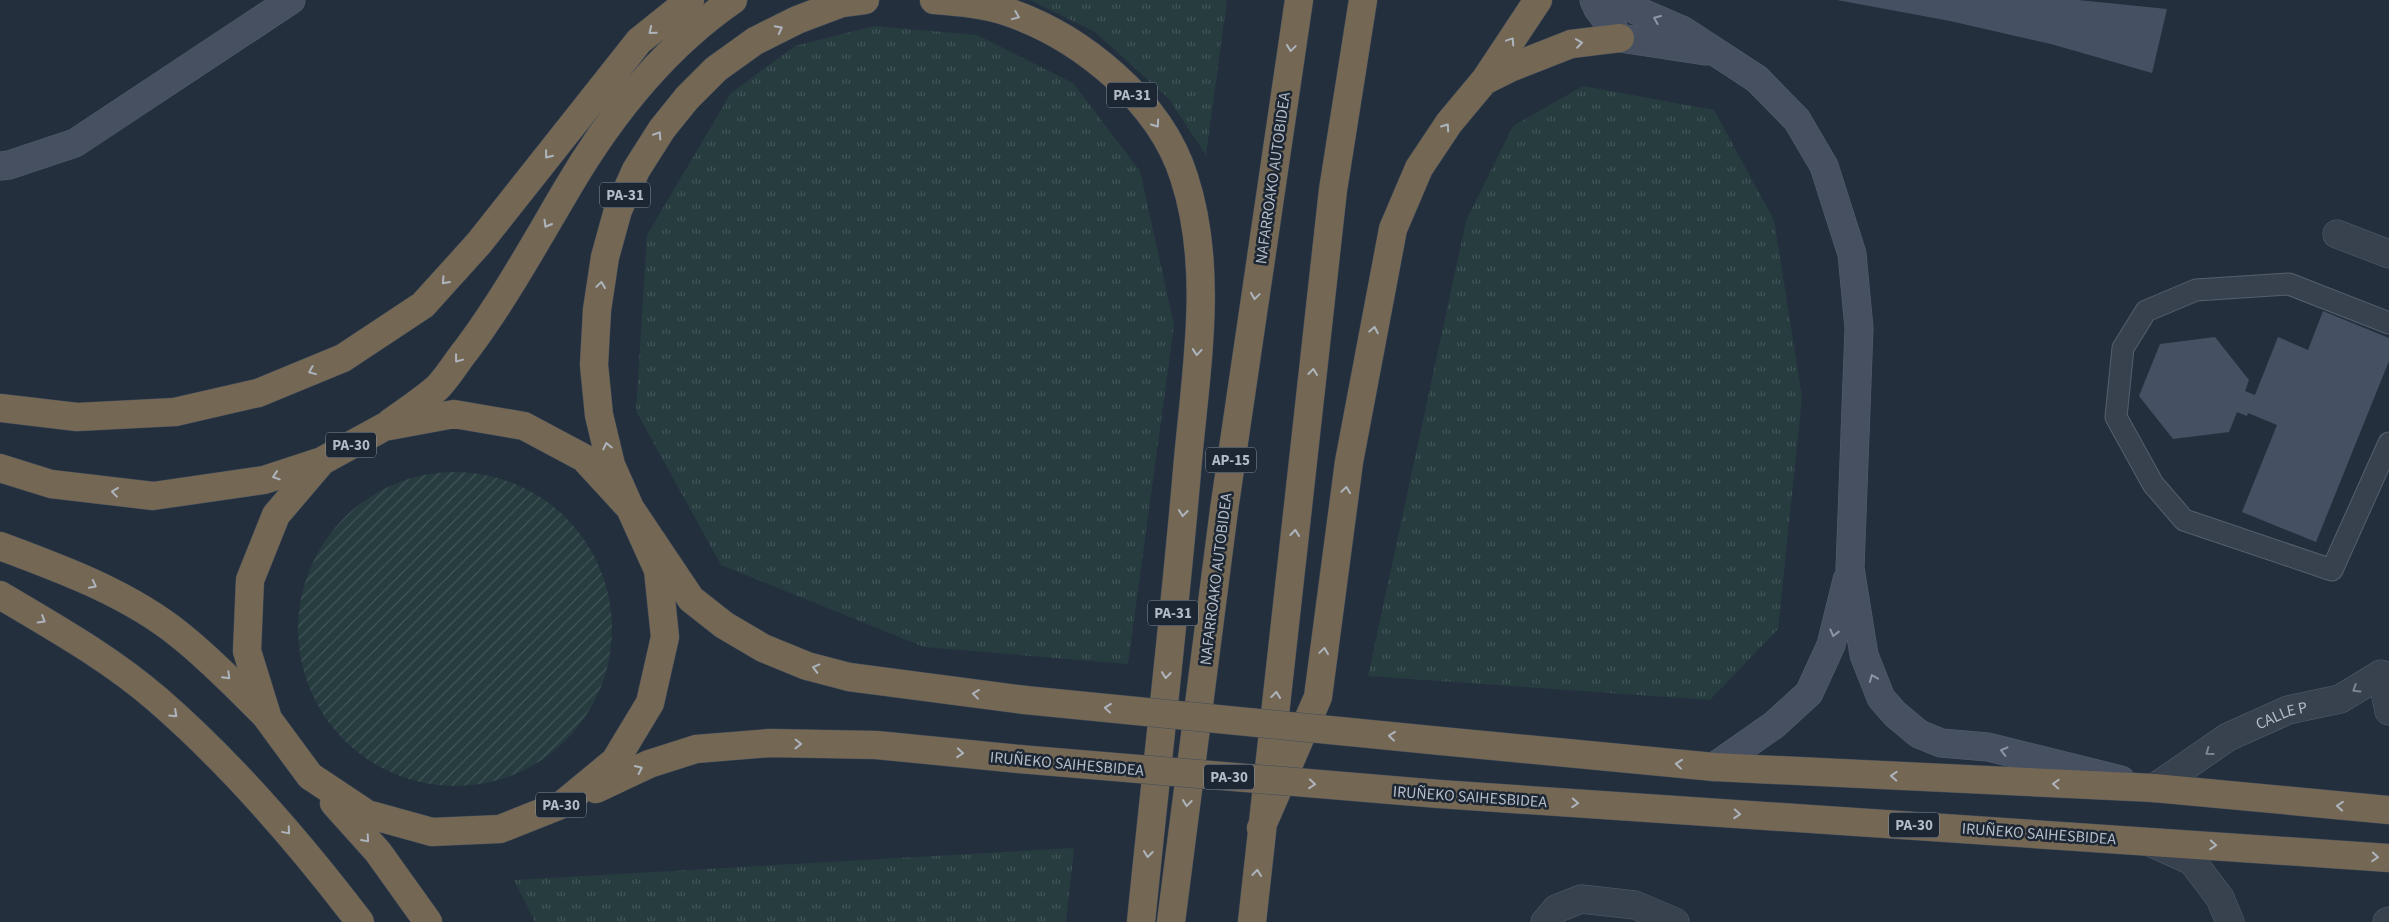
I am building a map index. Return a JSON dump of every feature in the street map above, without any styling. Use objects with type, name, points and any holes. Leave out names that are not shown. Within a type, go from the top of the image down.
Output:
[{"type":"highway","points":[[0,408],[76,418],[175,412],[258,392],[343,358],[423,306],[480,242],[639,41],[690,0]]},
{"type":"highway","points":[[384,426],[438,387],[507,293],[597,141],[670,52],[705,19],[733,0]]},
{"type":"highway","name":"PA-31","points":[[630,508],[611,465],[599,414],[594,364],[597,310],[605,257],[618,210],[636,170],[668,121],[687,98],[716,69],[755,41],[796,20],[842,4],[865,0]]},
{"type":"highway","name":"PA-31","points":[[934,0],[967,3],[1006,12],[1049,29],[1085,52],[1128,90],[1145,109],[1168,141],[1184,175],[1193,213],[1200,256],[1202,303],[1184,503],[1141,922]]},
{"type":"highway","name":"NAFARROAKO AUTOBIDEA","points":[[1171,922],[1224,510],[1298,0]]},
{"type":"highway","points":[[1252,922],[1333,190],[1363,0]]},
{"type":"highway","points":[[1262,828],[1318,697],[1349,462],[1393,229],[1419,168],[1448,123],[1484,81],[1538,0]]},
{"type":"highway","points":[[1484,81],[1510,68],[1571,44],[1620,38]]},
{"type":"highway","name":"PA-30","points":[[0,468],[51,484],[153,496],[264,480],[322,461],[384,426],[454,414],[524,426],[584,458],[630,508],[691,599],[724,625],[763,648],[807,666],[849,677],[1024,700],[1714,767],[2154,788],[2389,810]]},
{"type":"highway","name":"PA-30","points":[[268,719],[247,651],[250,580],[276,515],[322,461]]},
{"type":"highway","name":"PA-30","points":[[0,546],[84,580],[139,607],[180,635],[223,672],[268,719],[310,776],[367,814],[432,832],[500,829],[563,804],[615,761],[650,703],[665,637],[658,570],[630,508]]},
{"type":"highway","points":[[0,595],[102,658],[157,699],[222,758],[264,805],[360,922]]},
{"type":"highway","name":"IRUÑEKO SAIHESBIDEA","points":[[563,804],[649,764],[696,749],[770,743],[876,745],[1439,794],[2389,858]]},
{"type":"highway","points":[[310,776],[378,852],[428,922]]},
{"type":"street","points":[[0,166],[9,165],[75,143],[291,0]]},
{"type":"street","points":[[1594,0],[1598,9],[1620,38],[1714,52]]},
{"type":"street","points":[[1612,0],[1682,30],[1757,79],[1796,120],[1824,166],[1841,214],[1852,254],[1859,328],[1850,568],[1864,655],[1881,698],[1895,714],[1919,734],[1941,743],[1988,747],[2154,788]]},
{"type":"street","points":[[2337,234],[2389,254]]},
{"type":"street","points":[[1714,767],[1774,725],[1809,692],[1831,645],[1850,568]]},
{"type":"street","name":"CALLE P","points":[[2154,788],[2228,737],[2288,710],[2340,700],[2385,665]]},
{"type":"street","name":"CALLE P","points":[[2385,665],[2389,711]]},
{"type":"street","points":[[2143,840],[2192,861],[2220,898],[2230,922]]},
{"type":"street","points":[[1550,915],[1581,899],[1635,905],[1675,922]]},
{"type":"lane","points":[[2389,323],[2290,284],[2196,290],[2146,311],[2122,348],[2116,417],[2153,484],[2184,520],[2332,570],[2389,443]]},
{"type":"green space","points":[[1030,0],[1227,0],[1206,155],[1168,98],[1095,32]]},
{"type":"green space","points":[[874,26],[977,35],[1073,83],[1140,171],[1174,325],[1128,664],[924,647],[721,565],[636,411],[647,235],[731,93],[795,46]]},
{"type":"green space","points":[[1583,86],[1714,110],[1774,220],[1802,397],[1778,629],[1710,700],[1368,676],[1466,221],[1513,126]]},
{"type":"green space","points":[[440,472],[470,472],[501,478],[529,490],[555,507],[577,529],[594,555],[606,583],[612,614],[612,644],[606,675],[594,703],[577,729],[555,751],[529,768],[501,780],[470,786],[440,786],[409,780],[381,768],[355,751],[333,729],[316,703],[304,675],[298,644],[298,614],[304,583],[316,555],[333,529],[355,507],[381,490],[409,478]]},
{"type":"green space","points":[[1074,848],[1066,922],[535,922],[514,880]]},
{"type":"building","points":[[1837,0],[2078,0],[2167,9],[2152,73],[2051,44],[1950,21]]},
{"type":"building","points":[[2323,311],[2389,338],[2389,361],[2316,542],[2242,512],[2277,425],[2248,413],[2247,416],[2237,412],[2229,432],[2173,439],[2139,396],[2160,344],[2215,337],[2249,380],[2245,391],[2255,395],[2278,337],[2308,350]]}]
